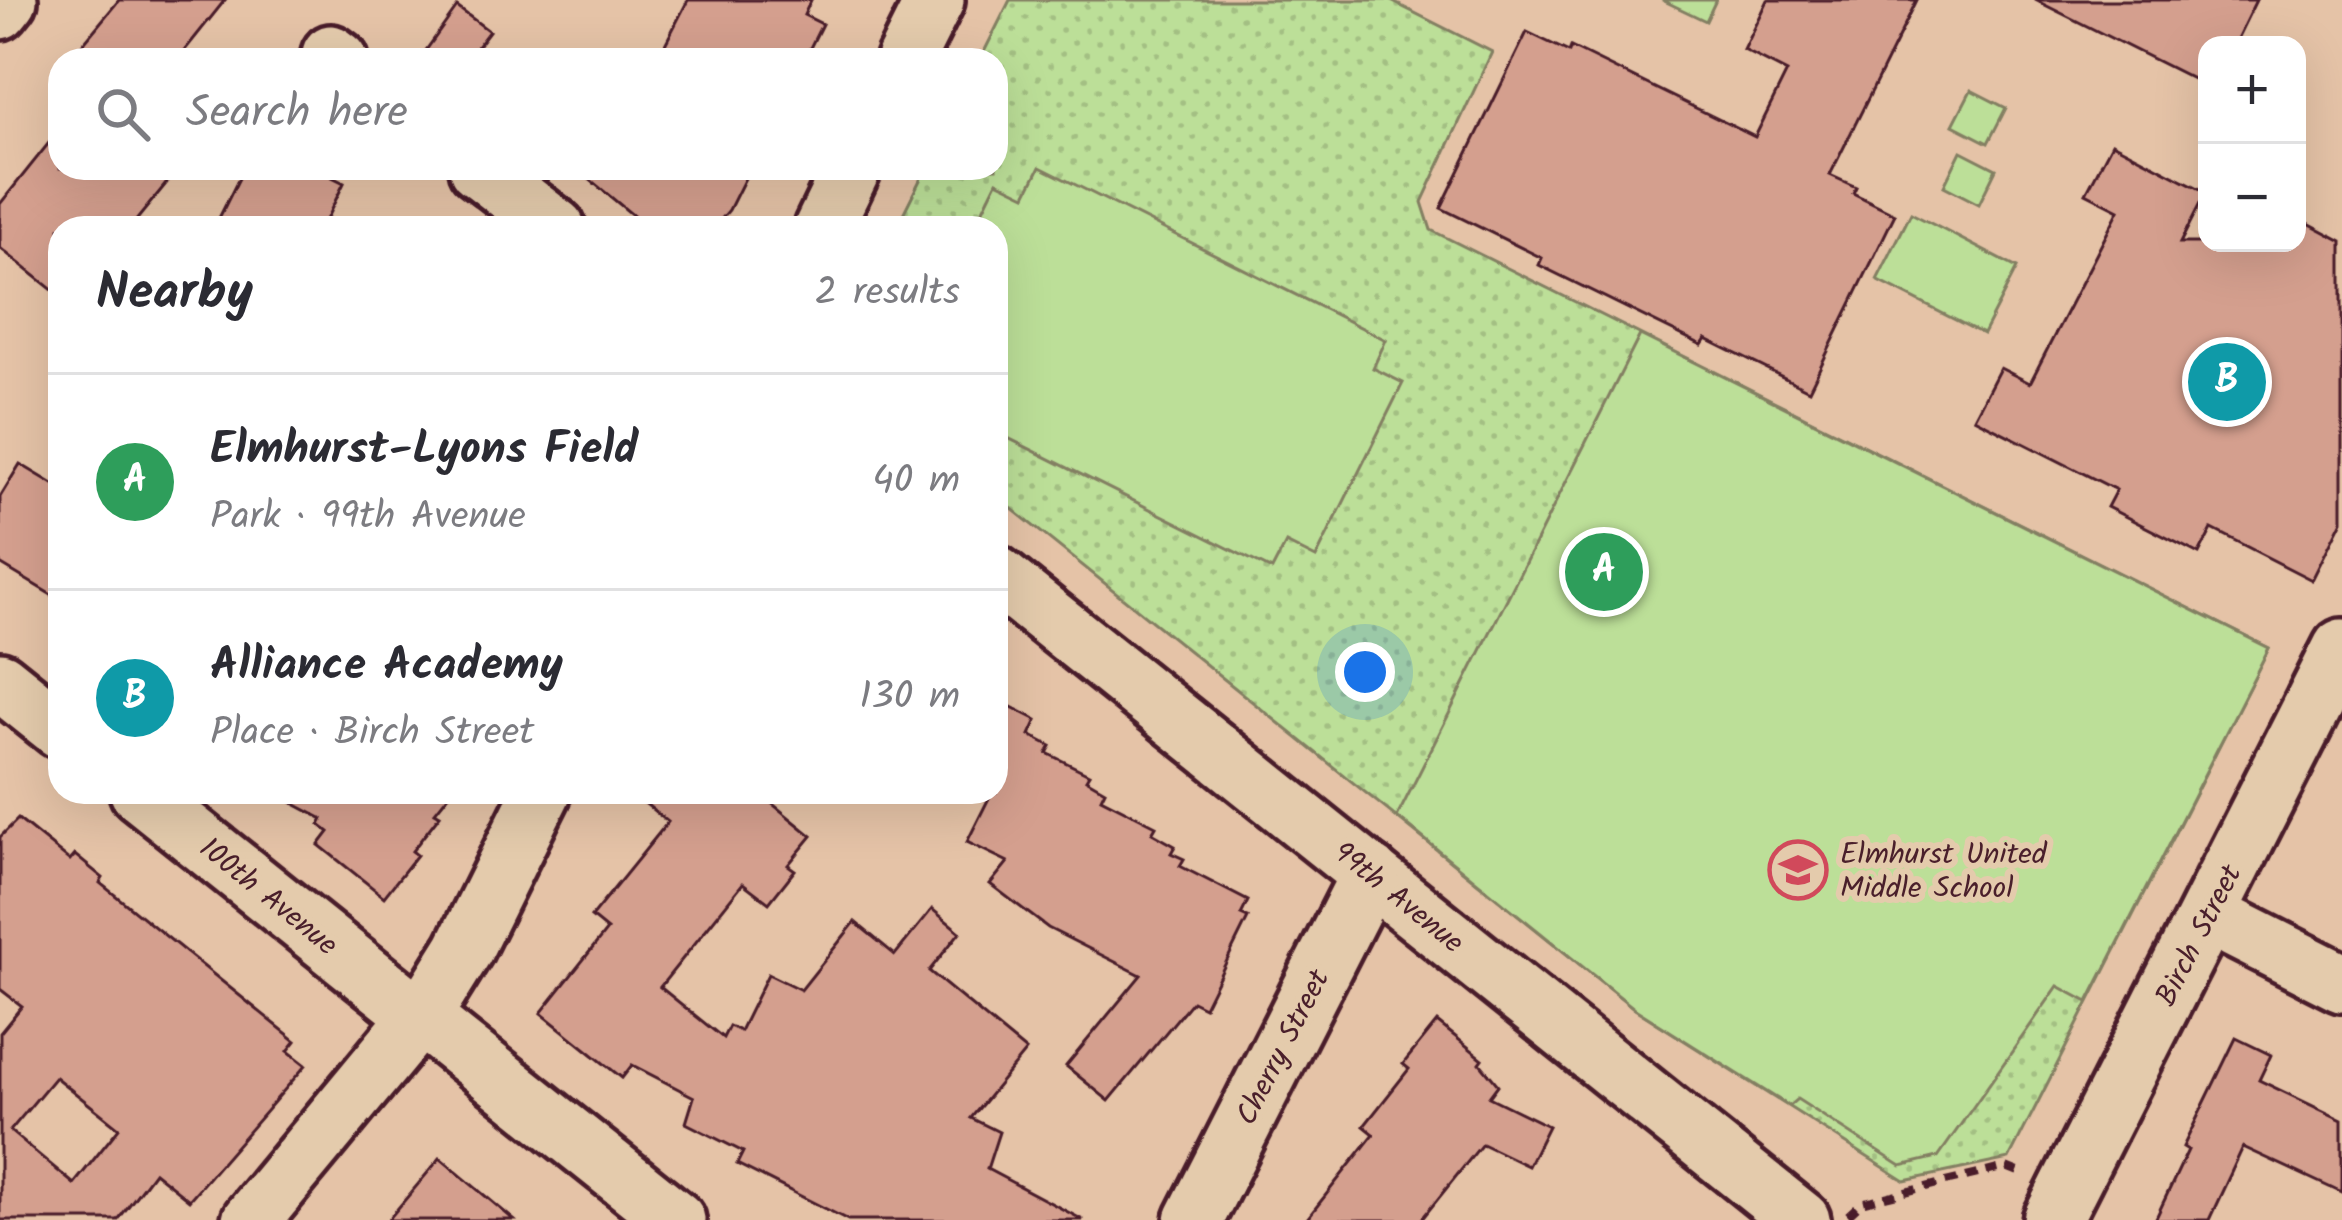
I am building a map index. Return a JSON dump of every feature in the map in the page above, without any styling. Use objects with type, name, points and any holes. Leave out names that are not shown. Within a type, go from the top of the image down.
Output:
[{"type":"street","points":[[0,10],[8,0]]},
{"type":"street","points":[[911,48],[935,0]]},
{"type":"street","points":[[494,180],[540,216]]},
{"type":"street","points":[[829,216],[846,180]]},
{"type":"street","name":"99th Avenue","points":[[1008,585],[1801,1220]]},
{"type":"street","name":"Birch Street","points":[[2060,1206],[2342,648]]},
{"type":"street","points":[[0,681],[48,719]]},
{"type":"street","name":"100th Avenue","points":[[154,804],[676,1220]]},
{"type":"street","points":[[251,1220],[419,1015],[464,949],[536,804]]},
{"type":"street","name":"Cherry Street","points":[[1194,1220],[1370,874]]},
{"type":"street","points":[[2208,915],[2342,983]]},
{"type":"path","points":[[1843,1220],[1862,1203],[2006,1167],[2060,1206]]},
{"type":"green space","name":"Elmhurst United Middle School","points":[[1010,0],[1389,0],[1492,52],[1422,202],[1431,230],[2269,648],[2009,1159],[1905,1181],[1635,1009],[1008,506],[1008,216],[902,216],[920,180],[1008,180],[1008,48],[986,48]]},
{"type":"green space","points":[[1662,0],[1716,0],[1706,21]]},
{"type":"green space","points":[[1971,90],[2006,108],[1988,143],[1953,125]]},
{"type":"green space","points":[[1961,151],[1996,169],[1979,204],[1944,186]]},
{"type":"green space","points":[[1040,167],[1386,340],[1373,368],[1403,383],[1316,558],[1286,543],[1272,570],[1008,438],[1008,216],[980,216],[997,181],[1026,195]]},
{"type":"green space","points":[[1911,213],[2017,268],[1983,334],[1877,280]]},
{"type":"green space","points":[[1640,335],[2269,648],[2088,1002],[2058,986],[1938,1157],[1901,1166],[1797,1099],[1789,1106],[1635,1009],[1397,817]]},
{"type":"building","points":[[119,0],[225,0],[187,48],[81,46]]},
{"type":"building","points":[[688,0],[811,0],[804,15],[822,24],[810,48],[663,48]]},
{"type":"building","points":[[1768,0],[1917,0],[1830,175],[1856,187],[1853,193],[1895,214],[1809,390],[1706,339],[1702,345],[1539,265],[1542,258],[1441,208],[1527,32],[1569,52],[1571,47],[1755,137],[1787,72],[1744,50]]},
{"type":"building","points":[[2035,0],[2256,0],[2238,36],[2198,36],[2198,82]]},
{"type":"building","points":[[457,7],[489,31],[476,48],[428,48]]},
{"type":"building","points":[[2112,143],[2198,188],[2198,208],[2180,243],[2198,243],[2198,252],[2306,252],[2306,222],[2342,241],[2342,520],[2312,580],[2212,529],[2199,554],[2107,507],[2116,490],[1974,418],[2000,368],[2030,383],[2119,210],[2086,193]]},
{"type":"building","points":[[48,144],[48,180],[169,180],[140,216],[48,216],[48,286],[0,248],[0,204]]},
{"type":"building","points":[[238,180],[344,183],[328,216],[220,216]]},
{"type":"building","points":[[590,180],[744,180],[724,216],[634,216]]},
{"type":"building","points":[[20,464],[48,481],[48,593],[0,564],[0,497]]},
{"type":"building","points":[[1008,705],[1037,720],[1030,735],[1051,746],[1047,753],[1089,774],[1086,779],[1105,790],[1101,798],[1156,826],[1152,833],[1175,846],[1171,853],[1184,859],[1180,866],[1248,901],[1241,915],[1248,918],[1204,1007],[1192,1001],[1109,1101],[1066,1066],[1141,975],[1048,928],[990,884],[1008,862],[967,842],[986,804],[1008,804]]},
{"type":"building","points":[[295,804],[441,804],[435,812],[440,815],[412,851],[417,855],[384,897],[319,845],[329,832],[320,825],[323,819]]},
{"type":"building","points":[[646,804],[773,804],[812,836],[788,865],[795,870],[769,903],[743,883],[660,987],[723,1038],[729,1026],[740,1031],[768,974],[801,990],[855,922],[895,955],[932,909],[960,932],[929,971],[1026,1051],[971,1118],[999,1132],[987,1169],[1083,1220],[848,1220],[737,1164],[743,1152],[686,1123],[694,1097],[632,1065],[622,1078],[541,1013],[607,930],[591,917],[668,822]]},
{"type":"building","points":[[18,819],[70,861],[75,855],[103,878],[100,883],[296,1041],[288,1051],[306,1065],[189,1200],[154,1172],[118,1220],[0,1220],[0,1033],[22,1006],[0,989],[0,837]],"holes":[[[55,1077],[119,1128],[74,1184],[10,1131]]]},
{"type":"building","points":[[1437,1022],[1483,1059],[1480,1063],[1498,1085],[1489,1097],[1548,1126],[1528,1166],[1482,1144],[1421,1220],[1306,1220],[1374,1134],[1364,1126],[1409,1069],[1403,1064]]},
{"type":"building","points":[[2236,1038],[2271,1055],[2259,1080],[2342,1120],[2342,1193],[2243,1147],[2209,1220],[2155,1220],[2188,1150],[2183,1147]]},
{"type":"building","points":[[440,1158],[514,1220],[388,1220]]},
{"type":"place","name":"Alliance Academy","points":[[2227,382]]},
{"type":"place","name":"Elmhurst-Lyons Field","points":[[1604,572]]},
{"type":"place","name":"Elmhurst United Middle School","points":[[1798,870]]}]
